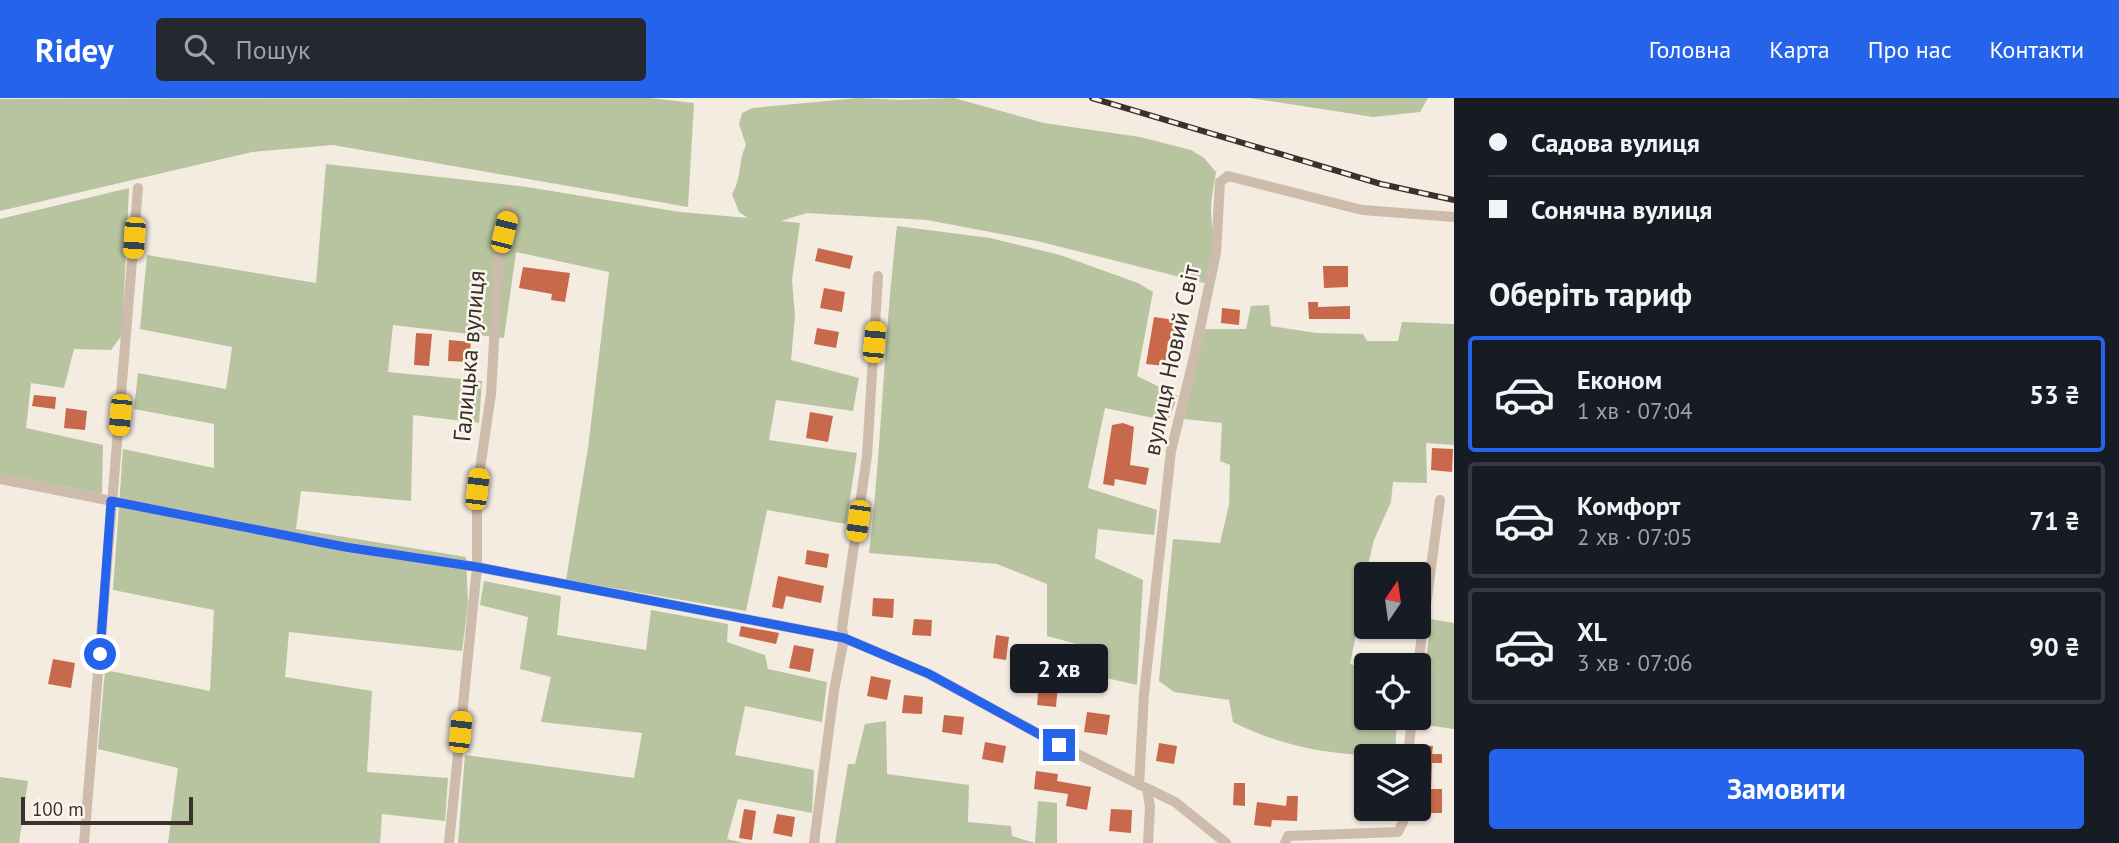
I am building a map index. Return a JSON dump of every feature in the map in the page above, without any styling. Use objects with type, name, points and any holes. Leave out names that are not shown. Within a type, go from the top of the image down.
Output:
[{"type":"street","name":"вулиця Новий Світ","points":[[1143,787],[1144,694],[1171,451],[1216,253],[1220,182],[1228,176],[1363,210],[1454,217]]},
{"type":"street","points":[[84,843],[138,188]]},
{"type":"street","name":"Галицька вулиця","points":[[449,843],[477,567],[477,489],[491,394],[499,255],[510,208]]},
{"type":"street","points":[[814,843],[867,456],[878,276]]},
{"type":"street","points":[[0,479],[345,547],[477,567],[844,638],[929,674],[1059,745],[1175,802],[1226,843]]},
{"type":"street","points":[[1420,653],[1440,500]]},
{"type":"street","points":[[1143,787],[1150,807],[1148,843]]},
{"type":"street","points":[[1284,843],[1288,836],[1398,832],[1403,821]]},
{"type":"green space","points":[[649,98],[694,103],[688,207],[333,145],[252,152],[0,211],[0,99]]},
{"type":"green space","points":[[859,98],[954,98],[1044,123],[1140,137],[1191,150],[1204,158],[1216,172],[1211,212],[1214,258],[1209,275],[1204,283],[1037,241],[927,220],[807,213],[781,221],[800,223],[792,280],[795,316],[791,360],[859,378],[853,411],[776,400],[769,440],[857,453],[846,524],[767,510],[746,611],[566,580],[588,448],[609,272],[516,252],[504,338],[393,325],[388,372],[482,381],[479,423],[413,415],[411,501],[301,491],[296,529],[466,557],[468,604],[462,651],[289,632],[285,677],[372,691],[367,772],[448,778],[445,821],[382,814],[380,843],[168,843],[178,768],[98,749],[105,670],[210,691],[214,610],[113,590],[123,449],[214,468],[214,424],[134,409],[138,373],[226,389],[232,347],[140,329],[147,255],[316,283],[326,164],[527,187],[680,212],[748,218],[739,212],[732,194],[746,145],[739,124],[742,113],[752,108]]},
{"type":"green space","points":[[1250,98],[1428,98],[1420,112],[1373,117]]},
{"type":"green space","points":[[129,188],[122,335],[111,350],[74,349],[64,388],[31,383],[26,428],[103,445],[102,494],[0,474],[0,219]]},
{"type":"green space","points":[[897,226],[990,238],[1060,255],[1138,283],[1153,292],[1137,376],[1178,396],[1168,421],[1105,408],[1088,488],[1157,510],[1154,535],[1098,529],[1095,558],[1143,580],[1137,685],[1089,674],[1088,647],[1047,636],[1047,584],[997,564],[869,553]]},
{"type":"green space","points":[[1269,305],[1271,326],[1316,333],[1363,334],[1367,341],[1398,341],[1402,322],[1454,324],[1454,445],[1426,443],[1427,483],[1393,482],[1391,502],[1374,540],[1369,562],[1354,562],[1355,639],[1350,664],[1354,665],[1354,730],[1396,730],[1396,744],[1354,744],[1354,754],[1292,745],[1233,722],[1229,700],[1174,692],[1159,681],[1173,539],[1220,543],[1229,505],[1230,465],[1220,461],[1222,423],[1184,419],[1205,329],[1246,329],[1251,306]]},
{"type":"green space","points":[[484,581],[561,596],[557,635],[646,650],[651,610],[728,624],[727,642],[765,655],[768,669],[827,682],[822,722],[745,706],[735,755],[814,770],[812,813],[738,799],[727,839],[744,843],[458,843],[465,755],[634,778],[642,733],[541,722],[551,677],[520,669],[528,617],[480,605]]},
{"type":"green space","points":[[1432,619],[1454,623],[1454,729],[1431,726],[1431,653],[1427,653],[1429,639],[1432,639]]},
{"type":"green space","points":[[886,721],[887,774],[969,785],[968,822],[1011,826],[1012,836],[1035,843],[835,843],[848,764],[855,764],[865,724]]},
{"type":"green space","points":[[0,777],[28,781],[19,843],[0,843]]},
{"type":"green space","points":[[1038,801],[1057,803],[1057,843],[1035,843]]},
{"type":"building","points":[[818,248],[853,256],[850,269],[815,261]]},
{"type":"building","points":[[1323,266],[1348,266],[1348,287],[1324,288]]},
{"type":"building","points":[[523,267],[570,273],[565,302],[551,300],[552,294],[519,288]]},
{"type":"building","points":[[824,288],[845,292],[842,312],[820,308]]},
{"type":"building","points":[[1308,302],[1318,302],[1318,307],[1350,306],[1350,319],[1309,319]]},
{"type":"building","points":[[1222,308],[1240,310],[1239,325],[1221,323]]},
{"type":"building","points":[[1154,317],[1176,320],[1172,341],[1168,341],[1165,366],[1146,364]]},
{"type":"building","points":[[817,328],[839,332],[836,348],[814,344]]},
{"type":"building","points":[[416,333],[432,334],[429,366],[414,365]]},
{"type":"building","points":[[449,340],[471,342],[469,362],[448,361]]},
{"type":"building","points":[[34,395],[56,397],[55,409],[32,406]]},
{"type":"building","points":[[66,408],[87,411],[85,430],[64,428]]},
{"type":"building","points":[[810,412],[833,416],[828,442],[806,438]]},
{"type":"building","points":[[1123,423],[1134,427],[1130,465],[1149,468],[1146,485],[1115,479],[1114,486],[1103,484],[1112,425]]},
{"type":"building","points":[[1432,448],[1453,449],[1452,472],[1431,470]]},
{"type":"building","points":[[807,550],[829,554],[827,568],[805,564]]},
{"type":"building","points":[[778,576],[824,586],[821,603],[786,596],[783,609],[772,607]]},
{"type":"building","points":[[873,598],[894,599],[893,618],[872,616]]},
{"type":"building","points":[[914,619],[932,620],[931,636],[912,635]]},
{"type":"building","points":[[741,626],[779,633],[776,644],[739,636]]},
{"type":"building","points":[[996,635],[1009,637],[1006,660],[993,658]]},
{"type":"building","points":[[794,645],[814,649],[810,672],[789,668]]},
{"type":"building","points":[[53,659],[75,663],[71,688],[48,684]]},
{"type":"building","points":[[871,676],[891,680],[887,700],[867,696]]},
{"type":"building","points":[[1039,683],[1058,685],[1056,707],[1037,705]]},
{"type":"building","points":[[904,695],[923,697],[922,714],[902,713]]},
{"type":"building","points":[[1087,712],[1110,715],[1107,735],[1084,732]]},
{"type":"building","points":[[944,715],[964,717],[962,735],[942,732]]},
{"type":"building","points":[[985,742],[1006,746],[1003,763],[982,759]]},
{"type":"building","points":[[1159,743],[1177,746],[1174,764],[1156,761]]},
{"type":"building","points":[[1431,746],[1432,754],[1442,754],[1442,763],[1432,763],[1431,789]]},
{"type":"building","points":[[1036,771],[1058,774],[1057,781],[1091,787],[1087,810],[1066,806],[1068,794],[1034,789]]},
{"type":"building","points":[[1234,783],[1245,783],[1245,806],[1233,805]]},
{"type":"building","points":[[1431,789],[1442,789],[1442,813],[1431,813]]},
{"type":"building","points":[[1287,796],[1298,796],[1297,821],[1272,820],[1271,827],[1254,825],[1257,802],[1286,806]]},
{"type":"building","points":[[744,809],[756,811],[752,840],[739,838]]},
{"type":"building","points":[[1111,809],[1132,810],[1131,833],[1109,831]]},
{"type":"building","points":[[777,814],[795,817],[792,837],[773,833]]},
{"type":"railway","points":[[1092,98],[1381,184],[1454,200]]},
{"type":"route","points":[[100,654],[111,501],[345,547],[477,567],[844,638],[929,674],[1059,745]]}]
